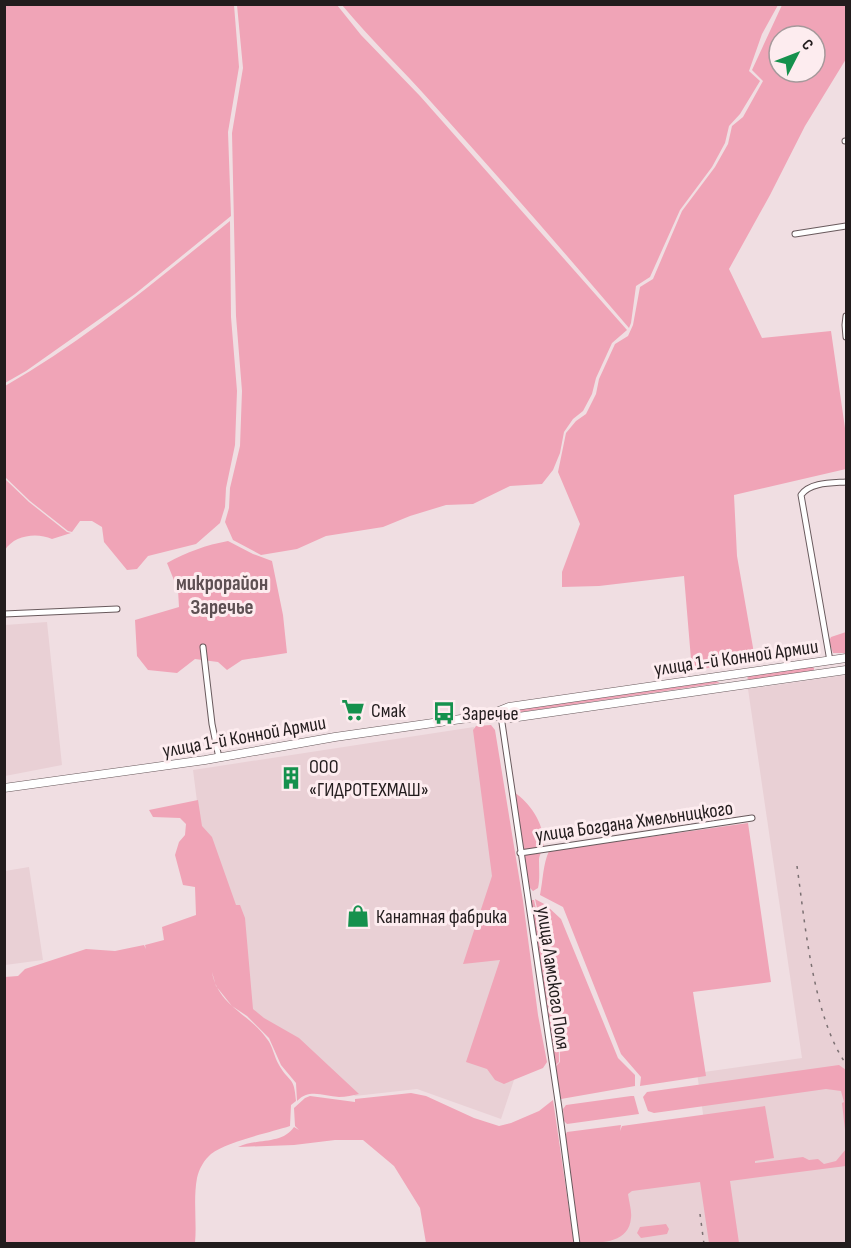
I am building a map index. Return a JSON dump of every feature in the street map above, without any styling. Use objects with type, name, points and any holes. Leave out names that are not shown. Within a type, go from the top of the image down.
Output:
[{"type":"main road","name":"улица 1-й Конной Армии","points":[[489,715],[509,707],[846,658]]},
{"type":"main road","points":[[829,661],[829,672]]},
{"type":"main road","name":"улица 1-й Конной Армии","points":[[4,788],[219,758],[334,737],[489,715],[511,718],[846,670]]},
{"type":"main road","points":[[734,674],[736,686]]},
{"type":"street","points":[[795,234],[846,226]]},
{"type":"street","points":[[846,316],[846,337]]},
{"type":"street","points":[[829,661],[801,495],[805,489],[812,486],[846,482]]},
{"type":"street","points":[[4,614],[117,609]]},
{"type":"street","points":[[202,648],[219,758]]},
{"type":"street","name":"улица Ламского Поля","points":[[501,716],[577,1244]]},
{"type":"street","name":"улица Богдана Хмельницкого","points":[[520,852],[752,818]]},
{"type":"shaded area","points":[[5,4],[234,5],[239,67],[228,132],[231,216],[135,294],[26,371],[5,383]]},
{"type":"shaded area","points":[[237,5],[337,5],[361,35],[420,96],[627,330],[612,343],[596,378],[592,394],[583,411],[573,419],[564,432],[560,453],[553,470],[542,484],[510,486],[473,504],[446,505],[383,527],[326,536],[297,549],[261,555],[233,540],[225,522],[240,446],[242,391],[236,316],[232,133],[243,68]]},
{"type":"shaded area","points":[[342,5],[778,5],[762,34],[749,71],[760,81],[740,114],[729,126],[725,143],[712,167],[680,210],[650,277],[636,286],[629,328],[482,159]]},
{"type":"shaded area","points":[[782,5],[846,5],[846,59],[805,126],[729,269],[762,338],[831,331],[846,435],[846,469],[734,495],[737,556],[755,659],[692,671],[684,576],[599,586],[562,587],[562,572],[580,524],[558,472],[566,433],[576,421],[586,414],[615,344],[628,336],[633,325],[640,287],[653,279],[682,211],[715,167],[728,144],[732,126],[743,117],[763,81],[752,70],[767,38],[767,84],[827,84],[827,24],[773,24]]},
{"type":"shaded area","points":[[230,221],[231,317],[237,391],[235,445],[226,488],[225,507],[220,523],[196,544],[148,556],[137,569],[127,570],[104,542],[102,527],[92,521],[80,521],[72,532],[68,531],[30,501],[5,477],[5,386],[93,329]]},
{"type":"shaded area","points":[[5,479],[29,502],[71,533],[52,539],[26,536],[14,541],[5,550]]},
{"type":"shaded area","points":[[228,541],[272,561],[283,615],[287,653],[242,660],[227,670],[218,662],[195,659],[177,673],[148,670],[137,656],[135,620],[179,607],[178,590],[167,563],[197,549]]},
{"type":"shaded area","points":[[47,622],[62,765],[5,776],[5,625]]},
{"type":"shaded area","points":[[846,632],[846,653],[833,653],[829,641],[831,637]]},
{"type":"shaded area","points":[[812,667],[814,671],[750,680],[747,678],[749,676]]},
{"type":"shaded area","points":[[846,675],[846,1243],[722,1243],[697,1073],[802,1058],[748,689]]},
{"type":"shaded area","points":[[716,681],[720,683],[508,714],[507,712],[534,706]]},
{"type":"shaded area","points":[[491,725],[495,730],[547,1062],[543,1068],[504,1084],[495,1080],[487,1069],[466,1062],[500,960],[463,964],[492,876],[473,730],[476,726]]},
{"type":"shaded area","points":[[474,727],[495,880],[514,1080],[501,1119],[417,1089],[355,1096],[303,1047],[250,1011],[200,825],[193,770]]},
{"type":"shaded area","points":[[514,792],[535,814],[543,835],[544,845],[539,860],[539,885],[533,891],[528,886]]},
{"type":"shaded area","points":[[198,800],[202,826],[212,837],[236,905],[240,905],[245,918],[253,1009],[299,1038],[359,1094],[339,1097],[312,1094],[297,1101],[296,1083],[281,1065],[269,1038],[247,1016],[233,1007],[252,1022],[269,1042],[279,1065],[293,1083],[296,1101],[291,1105],[290,1126],[218,1149],[204,1162],[200,1168],[196,1186],[195,1243],[5,1243],[5,977],[18,976],[25,969],[86,949],[115,951],[144,945],[146,949],[145,945],[164,940],[162,927],[196,915],[195,887],[183,885],[175,855],[179,842],[185,835],[186,824],[180,818],[153,817],[149,810]]},
{"type":"shaded area","points":[[748,823],[771,982],[693,992],[706,1076],[640,1086],[641,1077],[621,1054],[563,907],[540,895],[549,851]]},
{"type":"shaded area","points":[[29,867],[43,960],[5,965],[5,871]]},
{"type":"shaded area","points":[[535,899],[546,905],[561,919],[618,1058],[635,1075],[635,1086],[561,1099],[555,1067],[560,1062],[559,1009],[554,966],[546,925],[539,917]]},
{"type":"shaded area","points":[[534,900],[538,918],[544,926],[553,966],[558,1008],[559,1062],[555,1066],[530,902]]},
{"type":"shaded area","points":[[839,1065],[846,1070],[846,1139],[842,1103],[844,1102],[841,1091],[826,1089],[654,1113],[648,1111],[643,1097],[647,1092]]},
{"type":"shaded area","points":[[411,1093],[426,1096],[474,1118],[499,1126],[539,1111],[553,1100],[574,1243],[426,1243],[420,1208],[394,1166],[363,1140],[238,1147],[276,1139],[289,1133],[294,1127],[299,1130],[295,1126],[294,1108],[310,1096],[355,1102],[355,1099]]},
{"type":"shaded area","points":[[634,1096],[639,1114],[567,1124],[564,1121],[563,1109],[566,1105]]},
{"type":"shaded area","points":[[765,1106],[774,1158],[755,1161],[755,1163],[803,1157],[809,1160],[818,1159],[824,1164],[836,1161],[846,1149],[846,1166],[730,1181],[739,1243],[709,1243],[700,1182],[632,1191],[628,1194],[631,1218],[625,1233],[604,1242],[580,1243],[565,1136],[567,1132],[621,1125],[620,1131],[622,1126]]},
{"type":"shaded area","points":[[701,1125],[719,1243],[582,1243],[570,1142]]},
{"type":"shaded area","points":[[666,1224],[669,1229],[667,1234],[641,1238],[637,1233],[640,1227]]},
{"type":"railway","points":[[797,866],[807,941],[818,996],[835,1044],[846,1064]]},
{"type":"railway","points":[[700,1214],[704,1244]]},
{"type":"place","name":"Смак","points":[[353,710]]},
{"type":"place","name":"Заречье","points":[[444,713]]},
{"type":"place","name":"ООО «ГИДРОТЕХМАШ»","points":[[291,778]]},
{"type":"place","name":"Канатная фабрика","points":[[358,916]]},
{"type":"district","name":"микрорайон Заречье","points":[[222,595]]}]
